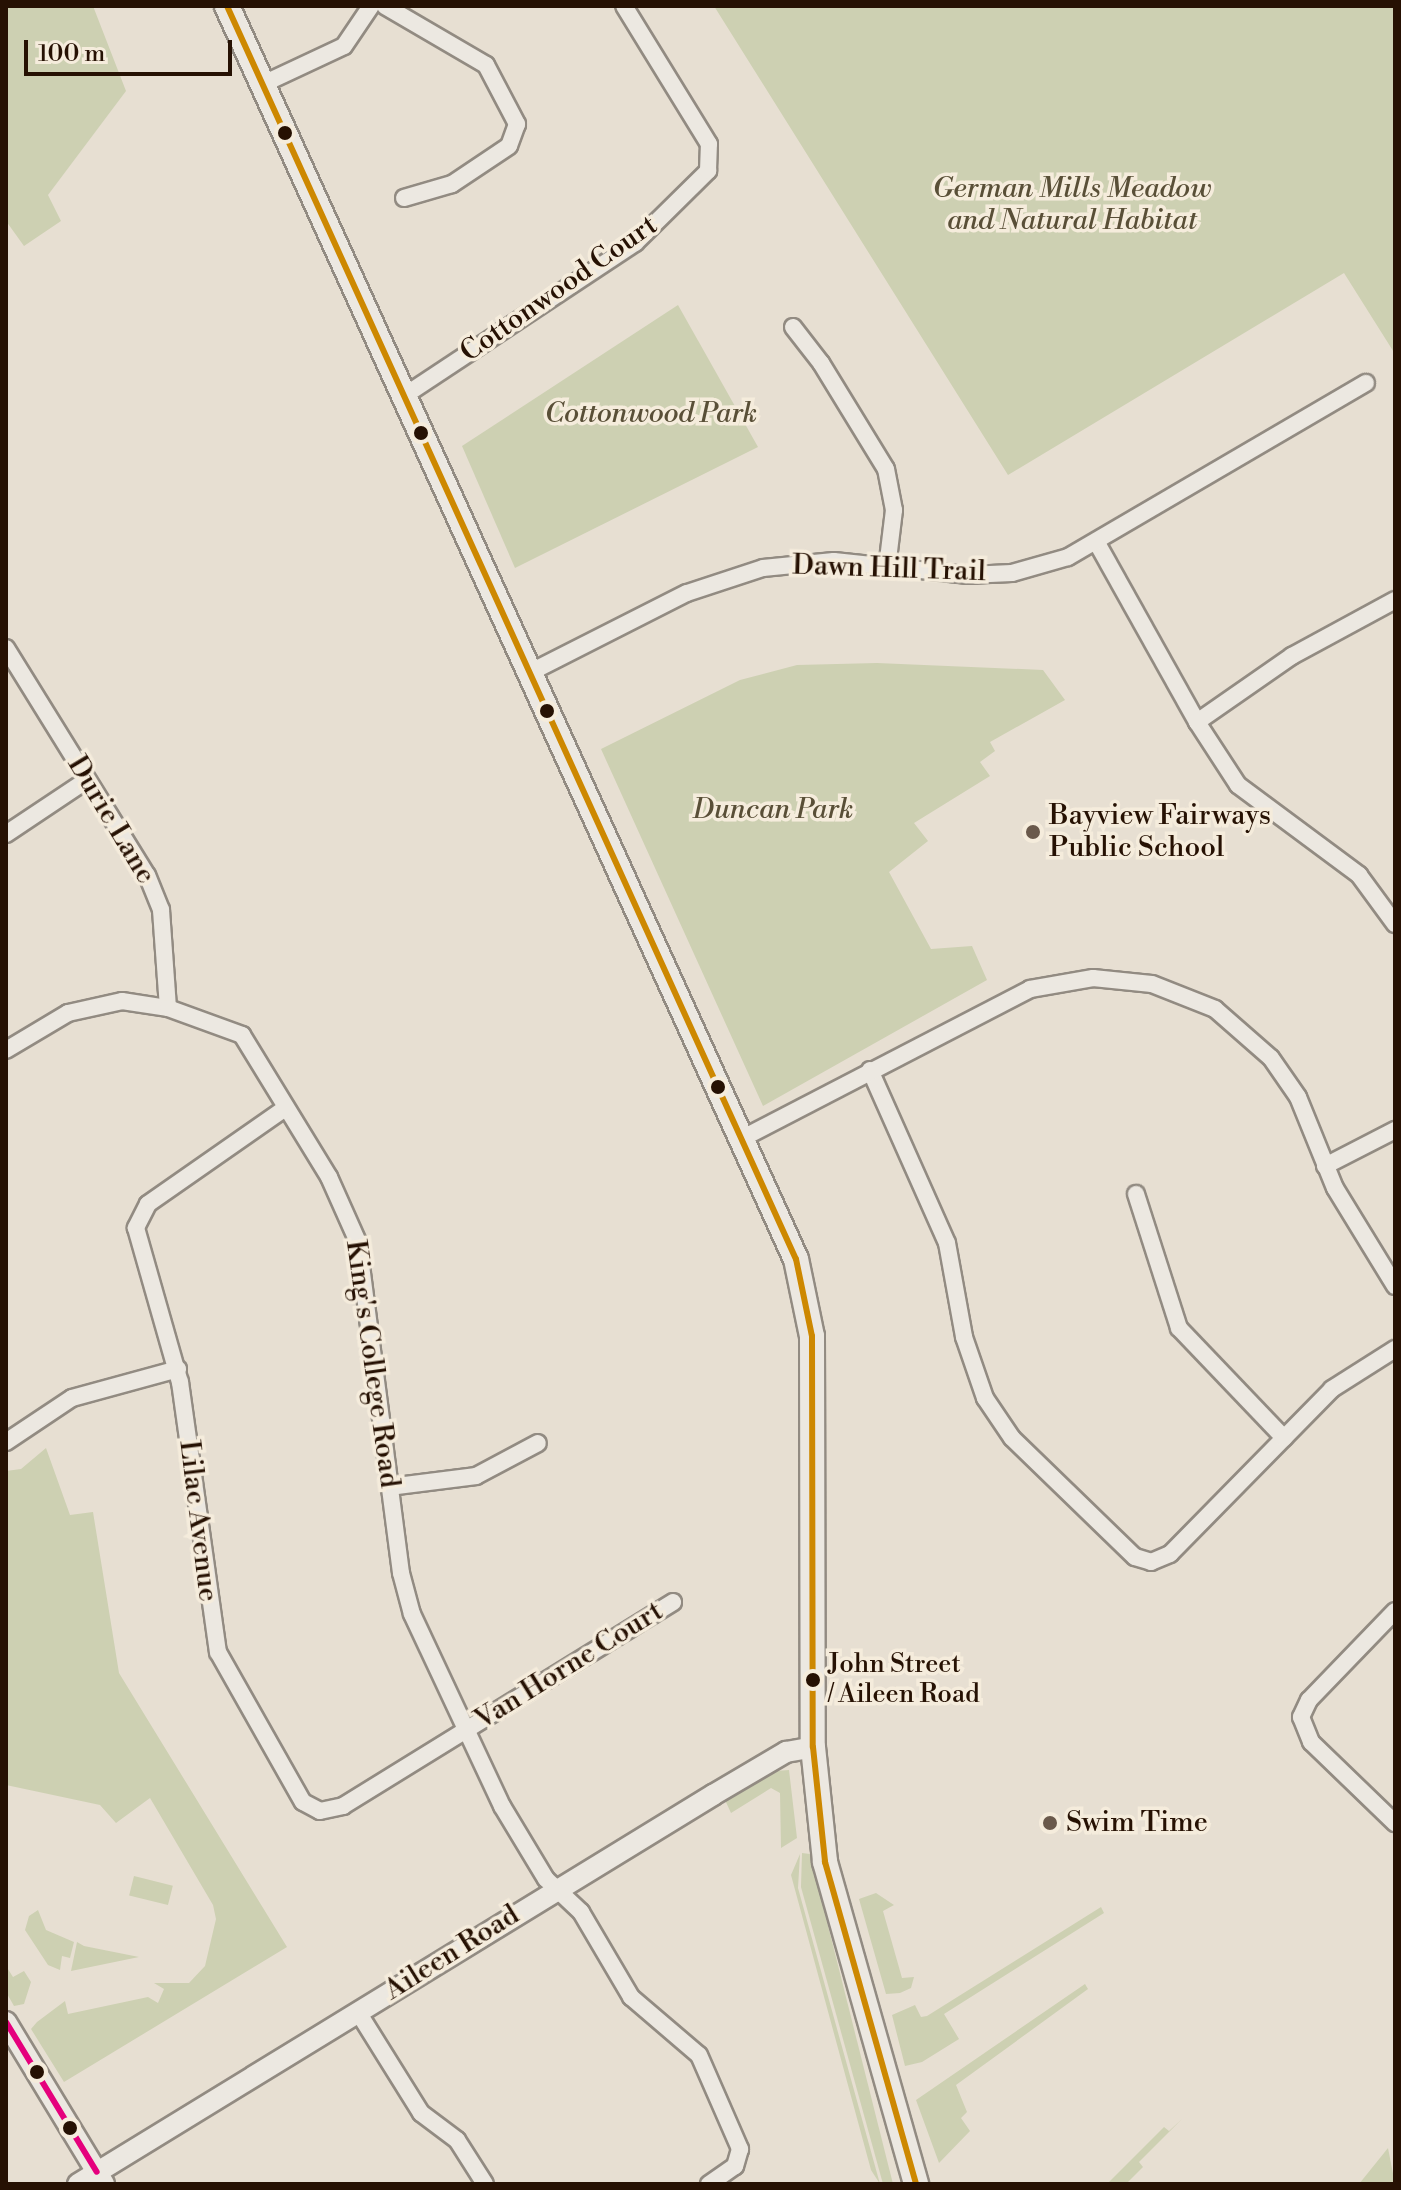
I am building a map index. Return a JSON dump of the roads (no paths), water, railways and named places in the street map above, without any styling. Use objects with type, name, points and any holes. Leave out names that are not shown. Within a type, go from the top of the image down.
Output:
[{"type":"main road","points":[[227,6],[743,1138],[804,1285],[812,1336],[809,1529],[813,1747],[825,1862],[916,2184]]},
{"type":"street","points":[[263,84],[344,46],[371,6]]},
{"type":"street","points":[[385,6],[486,65],[517,124],[509,146],[465,176],[440,190],[404,198]]},
{"type":"street","name":"Cottonwood Court","points":[[404,396],[635,243],[708,171],[709,144],[624,6]]},
{"type":"street","points":[[793,327],[886,469],[894,510],[887,568]]},
{"type":"street","name":"Dawn Hill Trail","points":[[529,673],[687,593],[738,574],[795,562],[968,575],[1012,573],[1097,543],[1366,383]]},
{"type":"street","points":[[1097,543],[1197,722],[1238,785],[1359,875],[1395,924]]},
{"type":"street","points":[[1197,722],[1292,656],[1395,600]]},
{"type":"street","name":"Durie Lane","points":[[6,648],[147,875],[161,910],[168,1008]]},
{"type":"street","points":[[6,834],[87,780]]},
{"type":"street","points":[[743,1138],[1030,989],[1093,978],[1152,984],[1195,999],[1254,1039],[1298,1097],[1325,1166],[1395,1286]]},
{"type":"street","name":"King's College Road","points":[[6,1050],[68,1013],[122,1001],[168,1008],[242,1035],[284,1109],[329,1177],[358,1242],[389,1487],[412,1614],[508,1816],[556,1889],[581,1912],[631,1997],[699,2055],[740,2149],[735,2166],[709,2184]]},
{"type":"street","points":[[870,1070],[947,1243],[964,1337],[985,1398],[1012,1438],[1128,1552],[1151,1562],[1170,1554],[1332,1389],[1395,1349]]},
{"type":"street","name":"Lilac Avenue","points":[[284,1109],[139,1216],[137,1234],[178,1369],[218,1652],[303,1802],[320,1811],[338,1809],[466,1730]]},
{"type":"street","points":[[1325,1166],[1395,1130]]},
{"type":"street","points":[[1136,1194],[1179,1328],[1284,1438]]},
{"type":"street","points":[[6,1442],[72,1398],[178,1369]]},
{"type":"street","points":[[389,1487],[476,1476],[538,1443]]},
{"type":"street","name":"Van Horne Court","points":[[466,1730],[673,1602]]},
{"type":"street","points":[[1395,1611],[1313,1695],[1301,1717],[1311,1742],[1395,1823]]},
{"type":"street","name":"Aileen Road","points":[[78,2184],[101,2178],[358,2012],[786,1752],[813,1747]]},
{"type":"street","points":[[358,2012],[421,2113],[457,2140],[485,2184]]},
{"type":"street","points":[[6,2022],[101,2178]]},
{"type":"place","name":"Bayview Fairways Public School","points":[[1033,832]]},
{"type":"place","name":"John Street / Aileen Road","points":[[813,1680]]},
{"type":"place","name":"Swim Time","points":[[1050,1823]]},
{"type":"park label","name":"German Mills Meadow and Natural Habitat","points":[[1072,205]]},
{"type":"park label","name":"Cottonwood Park","points":[[651,414]]},
{"type":"park label","name":"Duncan Park","points":[[773,810]]}]
